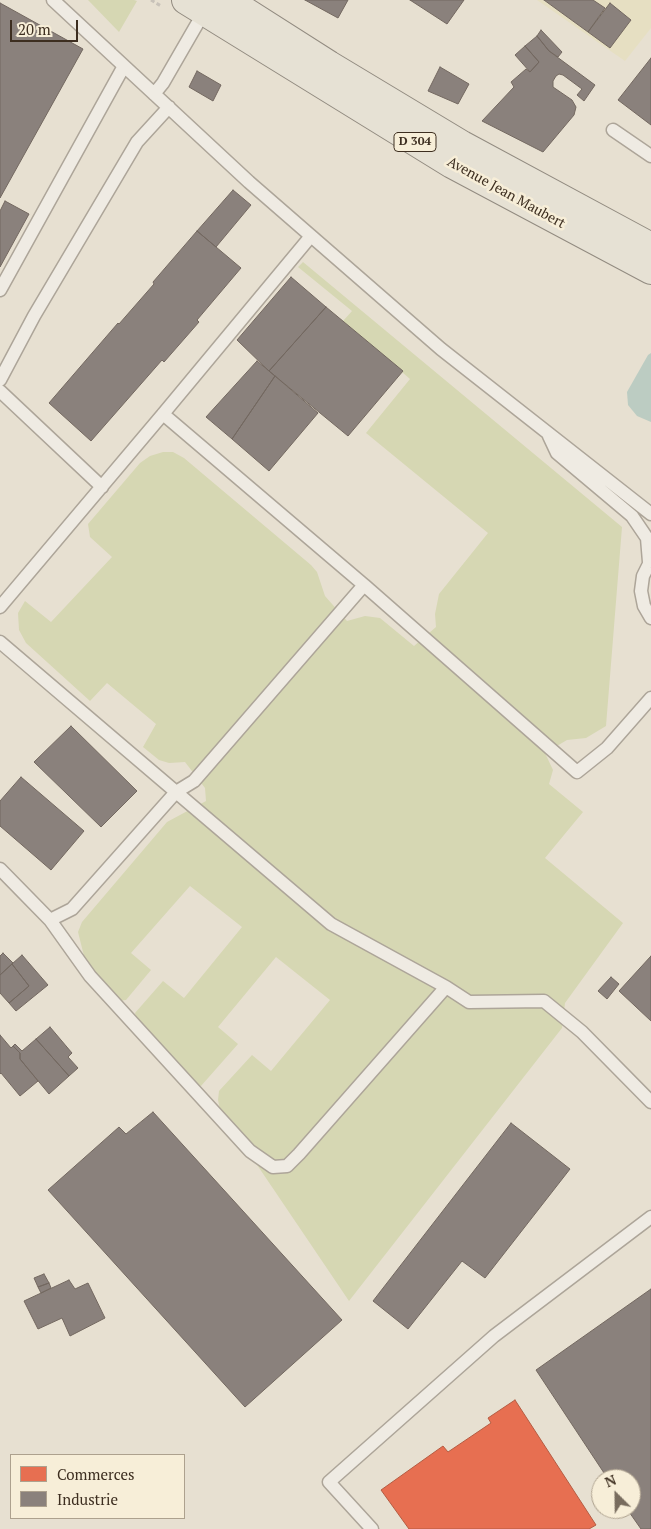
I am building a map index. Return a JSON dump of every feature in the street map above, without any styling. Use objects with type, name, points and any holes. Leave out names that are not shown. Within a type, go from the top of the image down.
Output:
[{"type":"main road","name":"Avenue Jean Maubert","points":[[206,4],[399,120],[452,164],[612,251],[651,270]]},
{"type":"main road","name":"Avenue Jean Maubert","points":[[399,120],[471,150],[651,247]]},
{"type":"lane","points":[[53,0],[249,182],[441,349],[651,514]]},
{"type":"lane","points":[[154,94],[163,83],[206,4]]},
{"type":"lane","points":[[0,290],[124,66]]},
{"type":"lane","points":[[0,380],[34,316],[137,142],[169,108]]},
{"type":"lane","points":[[613,130],[651,156]]},
{"type":"lane","points":[[0,607],[311,236]]},
{"type":"lane","points":[[0,391],[102,487]]},
{"type":"lane","points":[[163,414],[364,584],[577,772],[607,748],[651,698]]},
{"type":"lane","points":[[548,433],[557,453],[632,516],[647,538],[650,561],[643,576],[641,591],[644,606],[651,618]]},
{"type":"lane","points":[[50,920],[72,908],[176,792],[194,781],[364,584]]},
{"type":"lane","points":[[0,642],[331,924],[446,987],[469,1002],[544,1001],[582,1032],[651,1102]]},
{"type":"lane","points":[[0,869],[50,920],[90,976],[250,1151],[273,1167],[287,1166],[300,1154],[446,987]]},
{"type":"lane","points":[[372,1529],[329,1482],[494,1336],[651,1217]]},
{"type":"shaded area","points":[[537,0],[651,0],[651,28],[625,61]]},
{"type":"shaded area","points":[[651,353],[651,422],[637,416],[628,405],[627,392],[648,355]]},
{"type":"green space","points":[[88,0],[134,0],[137,1],[119,32]]},
{"type":"green space","points":[[303,262],[622,527],[606,726],[586,738],[567,740],[545,753],[553,770],[549,784],[583,812],[545,858],[623,923],[565,1003],[562,1028],[349,1301],[220,1110],[218,1100],[219,1091],[252,1055],[271,1071],[330,1000],[276,957],[218,1027],[238,1044],[201,1086],[195,1084],[137,1021],[135,1013],[163,981],[184,998],[242,927],[190,886],[131,953],[151,970],[126,1000],[118,1001],[93,974],[84,956],[78,932],[82,922],[167,822],[206,801],[205,788],[185,762],[169,763],[159,760],[143,747],[156,724],[107,683],[90,701],[26,643],[19,630],[18,613],[25,601],[51,622],[112,557],[90,537],[88,524],[140,463],[150,456],[163,452],[173,452],[184,458],[311,565],[317,572],[325,596],[347,621],[365,616],[380,618],[414,646],[436,627],[435,614],[439,594],[488,533],[366,433],[410,379],[343,321],[352,311],[298,267]]},
{"type":"building: Commerces","points":[[515,1400],[596,1525],[589,1529],[409,1529],[381,1490],[443,1446],[448,1452],[491,1423],[488,1418]]},
{"type":"building: Industrie","points":[[305,0],[348,0],[338,18]]},
{"type":"building: Industrie","points":[[410,0],[464,0],[447,24]]},
{"type":"building: Industrie","points":[[544,0],[593,0],[605,8],[588,32]]},
{"type":"building: Industrie","points":[[0,3],[83,49],[0,198]]},
{"type":"building: Industrie","points":[[610,3],[631,20],[610,48],[588,32]]},
{"type":"building: Industrie","points":[[541,30],[562,52],[558,57],[549,51],[537,36]]},
{"type":"building: Industrie","points":[[537,36],[549,51],[595,85],[584,101],[577,95],[582,89],[563,75],[559,74],[556,76],[553,81],[553,87],[572,100],[576,107],[574,115],[543,152],[482,121],[514,87],[511,82],[526,69],[530,72],[539,62],[525,46]]},
{"type":"building: Industrie","points":[[525,46],[539,62],[530,72],[515,55]]},
{"type":"building: Industrie","points":[[651,58],[651,125],[618,100]]},
{"type":"building: Industrie","points":[[440,67],[469,84],[458,104],[428,91]]},
{"type":"building: Industrie","points":[[197,71],[221,85],[213,101],[189,87]]},
{"type":"building: Industrie","points":[[233,190],[251,205],[216,247],[197,231]]},
{"type":"building: Industrie","points":[[5,201],[29,214],[0,267],[0,211]]},
{"type":"building: Industrie","points":[[197,231],[241,268],[197,320],[199,322],[164,362],[162,360],[91,441],[49,403],[154,284],[153,282]]},
{"type":"building: Industrie","points":[[291,277],[326,307],[269,371],[237,340]]},
{"type":"building: Industrie","points":[[326,307],[403,371],[348,436],[269,371]]},
{"type":"building: Industrie","points":[[257,361],[275,376],[232,439],[206,417]]},
{"type":"building: Industrie","points":[[275,376],[318,413],[269,471],[232,439]]},
{"type":"building: Industrie","points":[[71,726],[137,791],[101,827],[34,762]]},
{"type":"building: Industrie","points":[[21,777],[84,831],[51,870],[0,826],[0,801]]},
{"type":"building: Industrie","points":[[3,953],[13,963],[0,975],[0,956]]},
{"type":"building: Industrie","points":[[22,955],[48,985],[16,1011],[9,1003],[29,986],[12,964]]},
{"type":"building: Industrie","points":[[651,956],[651,1021],[619,991]]},
{"type":"building: Industrie","points":[[12,964],[29,986],[9,1003],[0,993],[0,975]]},
{"type":"building: Industrie","points":[[611,977],[619,984],[607,999],[598,991]]},
{"type":"building: Industrie","points":[[50,1027],[72,1053],[68,1057],[78,1068],[69,1076],[36,1039]]},
{"type":"building: Industrie","points":[[0,1035],[11,1048],[13,1046],[20,1053],[20,1059],[38,1081],[20,1096],[0,1074]]},
{"type":"building: Industrie","points":[[36,1039],[69,1076],[49,1094],[20,1059],[20,1053],[13,1046],[15,1044],[22,1051]]},
{"type":"building: Industrie","points":[[153,1112],[342,1320],[245,1407],[48,1190],[119,1127],[126,1134]]},
{"type":"building: Industrie","points":[[511,1123],[570,1169],[485,1278],[462,1261],[408,1329],[373,1301]]},
{"type":"building: Industrie","points":[[44,1274],[49,1283],[38,1287],[34,1278]]},
{"type":"building: Industrie","points":[[69,1280],[75,1289],[88,1283],[105,1318],[70,1336],[62,1318],[38,1329],[24,1301]]},
{"type":"building: Industrie","points":[[49,1283],[51,1288],[41,1293],[38,1287]]},
{"type":"building: Industrie","points":[[651,1289],[651,1529],[641,1529],[634,1519],[641,1519],[641,1469],[601,1469],[536,1370]]}]
